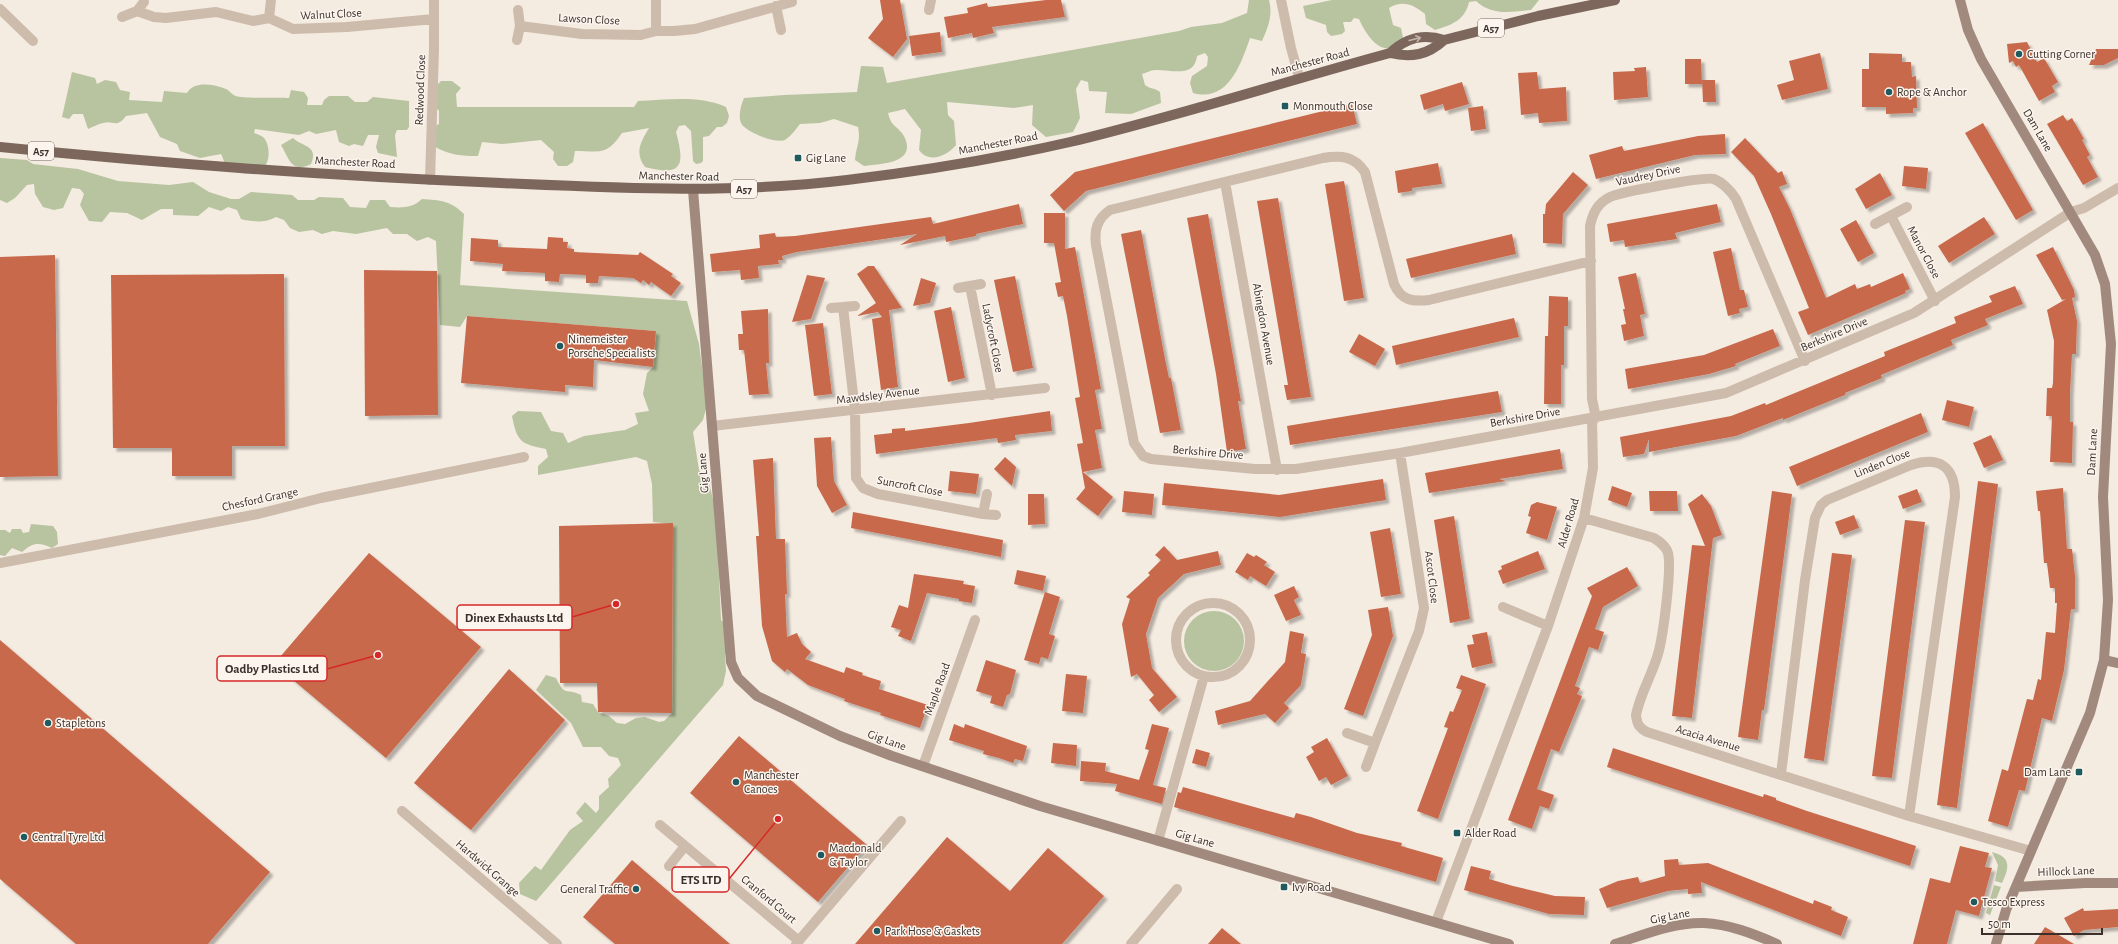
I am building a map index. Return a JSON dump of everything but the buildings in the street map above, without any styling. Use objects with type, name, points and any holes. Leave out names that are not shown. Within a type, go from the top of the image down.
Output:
[{"type":"main road","name":"Manchester Road","points":[[1390,53],[1406,57],[1434,50],[1444,40],[1561,11],[1615,0]]},
{"type":"main road","name":"Manchester Road","points":[[0,147],[213,167],[430,180],[693,190],[756,188],[843,181],[999,158],[1146,122],[1299,77],[1390,53],[1402,43],[1430,35],[1444,40]]},
{"type":"street","points":[[122,17],[138,12],[154,17],[166,18],[216,12],[253,21],[269,18],[271,0]]},
{"type":"street","name":"Redwood Close","points":[[430,180],[434,0]]},
{"type":"street","points":[[656,0],[656,31]]},
{"type":"street","points":[[1281,0],[1290,48],[1299,77]]},
{"type":"street","name":"Dam Lane","points":[[1960,0],[1968,30],[1981,59],[2095,255],[2105,284],[2111,344],[2103,496],[2108,616],[2104,660],[2090,713],[2076,751],[2006,910],[1996,944]]},
{"type":"street","points":[[138,12],[144,2]]},
{"type":"street","name":"Lawson Close","points":[[520,26],[582,34],[637,35],[656,31],[695,29],[792,2]]},
{"type":"street","points":[[776,6],[781,30]]},
{"type":"street","points":[[0,9],[33,41]]},
{"type":"street","points":[[517,40],[520,26],[518,10]]},
{"type":"street","name":"Walnut Close","points":[[269,18],[293,29],[347,27],[434,19]]},
{"type":"street","name":"Berkshire Drive","points":[[1591,261],[1429,300],[1409,300],[1397,292],[1394,284],[1368,179],[1360,165],[1352,159],[1343,156],[1323,158],[1110,210],[1103,215],[1095,230],[1096,245],[1134,443],[1138,450],[1151,459],[1277,470],[1400,453],[1726,393],[1898,321],[1935,301],[2071,212],[2084,208],[2118,188]]},
{"type":"street","name":"Vaudrey Drive","points":[[1594,418],[1592,399],[1590,226],[1592,215],[1598,205],[1611,196],[1697,178],[1712,178],[1726,186],[1736,199],[1805,361]]},
{"type":"street","name":"Abingdon Avenue","points":[[1225,182],[1277,470]]},
{"type":"street","name":"Gig Lane","points":[[693,190],[731,662],[738,678],[757,696],[781,709],[840,736],[1040,806],[1509,944]]},
{"type":"street","points":[[1875,224],[1907,207]]},
{"type":"street","name":"Manor Close","points":[[1891,216],[1935,301]]},
{"type":"street","points":[[958,288],[981,284]]},
{"type":"street","name":"Ladycroft Close","points":[[970,286],[992,395]]},
{"type":"street","points":[[831,308],[855,306]]},
{"type":"street","points":[[843,307],[855,411]]},
{"type":"street","name":"Mawdsley Avenue","points":[[712,426],[855,411],[1045,388]]},
{"type":"street","name":"Suncroft Close","points":[[855,411],[855,470],[858,483],[863,488],[878,494],[983,514],[996,515]]},
{"type":"street","name":"Alder Road","points":[[1436,922],[1548,626],[1584,518],[1593,468],[1594,418]]},
{"type":"street","name":"Ascot Close","points":[[1366,767],[1419,631],[1424,608],[1400,453]]},
{"type":"street","name":"Chesford Grange","points":[[0,563],[258,514],[322,498],[524,457]]},
{"type":"street","name":"Linden Close","points":[[1781,774],[1805,580],[1817,512],[1827,500],[1911,465],[1924,461],[1933,461],[1939,463],[1950,473],[1954,480],[1955,497],[1909,816]]},
{"type":"street","points":[[983,514],[987,494]]},
{"type":"street","name":"Acacia Avenue","points":[[1584,518],[1654,538],[1660,542],[1668,552],[1669,569],[1661,642],[1658,655],[1636,715],[1637,723],[1641,728],[1647,732],[1909,816],[2031,851]]},
{"type":"street","points":[[1214,604],[1226,606],[1237,612],[1245,621],[1250,633],[1248,651],[1239,667],[1229,674],[1217,677],[1204,676],[1194,672],[1185,664],[1179,654],[1176,642],[1178,630],[1187,615],[1202,605],[1214,604]]},
{"type":"street","points":[[1503,608],[1548,626]]},
{"type":"street","name":"Maple Road","points":[[923,766],[975,620]]},
{"type":"street","points":[[2104,660],[2118,663]]},
{"type":"street","points":[[1158,841],[1204,676]]},
{"type":"street","points":[[1347,733],[1375,743]]},
{"type":"street","name":"Hardwick Grange","points":[[402,811],[557,944]]},
{"type":"street","name":"Cranford Court","points":[[660,825],[797,943],[901,821]]},
{"type":"street","points":[[669,866],[685,846]]},
{"type":"street","name":"Hillock Lane","points":[[2016,887],[2085,883],[2118,883]]},
{"type":"street","points":[[1131,944],[1177,890]]},
{"type":"street","name":"Gig Lane","points":[[1615,944],[1676,925],[1703,923],[1737,929],[1777,944]]},
{"type":"green space","points":[[1249,0],[1269,0],[1270,16],[1268,26],[1262,41],[1250,38],[1237,69],[1224,87],[1205,95],[1193,93],[1190,83],[1192,76],[1207,66],[1208,57],[1205,53],[1197,56],[1195,63],[1187,70],[1152,70],[1142,74],[1145,85],[1160,92],[1161,103],[1131,114],[1105,113],[1107,92],[1089,91],[1088,82],[1081,80],[1076,89],[1080,118],[1073,132],[1046,137],[1032,125],[1033,105],[1014,108],[947,102],[948,115],[954,121],[956,145],[952,149],[938,157],[928,157],[923,154],[919,150],[921,130],[905,109],[888,113],[892,122],[905,138],[907,145],[906,153],[897,160],[883,164],[864,166],[855,160],[859,140],[858,127],[834,119],[820,123],[800,124],[785,140],[781,141],[768,139],[748,130],[740,120],[740,110],[744,98],[857,92],[861,66],[883,67],[887,83],[1179,31],[1191,27],[1222,23],[1247,13]]},
{"type":"green space","points":[[1332,0],[1539,0],[1531,10],[1509,12],[1489,9],[1476,1],[1469,2],[1464,13],[1457,21],[1435,30],[1426,24],[1425,14],[1407,4],[1398,4],[1389,8],[1393,25],[1401,28],[1403,38],[1396,45],[1390,48],[1383,48],[1372,40],[1359,19],[1354,18],[1351,22],[1343,22],[1345,31],[1342,34],[1331,36],[1327,32],[1326,25],[1306,18],[1303,6]]},
{"type":"green space","points":[[72,72],[95,78],[97,84],[105,80],[116,82],[120,90],[130,92],[129,100],[162,102],[164,91],[187,93],[190,89],[199,85],[210,85],[221,87],[240,97],[289,98],[291,90],[304,92],[308,98],[307,105],[322,105],[324,100],[329,96],[348,96],[355,102],[367,102],[373,97],[409,101],[409,127],[407,130],[397,130],[395,135],[397,157],[378,153],[376,147],[379,135],[368,135],[363,146],[354,144],[349,146],[339,142],[336,130],[316,134],[309,131],[299,135],[255,129],[254,133],[263,137],[267,144],[269,152],[266,165],[259,171],[239,173],[226,166],[221,154],[200,158],[180,151],[177,144],[160,137],[147,113],[126,116],[120,122],[107,122],[88,129],[83,114],[73,114],[69,119],[62,117]]},
{"type":"green space","points":[[441,81],[452,81],[461,88],[456,94],[457,107],[634,107],[638,101],[683,99],[716,103],[726,107],[729,116],[727,123],[722,127],[717,127],[709,136],[703,137],[703,161],[696,164],[693,161],[691,131],[685,125],[679,126],[676,132],[679,143],[680,160],[678,166],[674,169],[658,170],[645,167],[639,152],[643,138],[649,128],[622,133],[612,146],[602,151],[575,151],[573,162],[567,166],[558,166],[553,159],[554,152],[541,140],[502,144],[482,142],[478,156],[461,155],[444,151],[434,146],[430,129],[439,124],[439,111],[434,105],[435,87]]},
{"type":"green space","points":[[293,138],[311,150],[313,153],[313,158],[311,164],[304,167],[299,167],[295,166],[289,159],[281,145]]},
{"type":"green space","points":[[0,158],[27,160],[33,164],[78,169],[118,181],[169,185],[193,182],[209,192],[231,199],[239,199],[251,192],[292,195],[298,200],[314,200],[319,197],[343,198],[350,207],[366,208],[370,200],[385,200],[390,207],[411,206],[422,199],[445,202],[454,206],[464,214],[460,285],[687,301],[699,344],[707,405],[703,420],[693,432],[699,470],[709,482],[716,513],[721,620],[732,637],[731,645],[725,655],[726,671],[723,685],[536,901],[520,894],[519,883],[535,866],[541,870],[570,830],[583,821],[576,813],[585,802],[596,813],[599,809],[599,796],[609,787],[608,779],[621,765],[618,758],[609,756],[601,747],[583,747],[571,723],[536,690],[546,675],[556,678],[564,690],[581,695],[582,702],[593,704],[598,712],[609,716],[617,723],[625,724],[636,718],[645,717],[659,722],[664,721],[672,713],[673,524],[653,522],[652,484],[647,461],[636,457],[538,475],[538,466],[548,457],[546,449],[526,443],[518,437],[512,416],[518,411],[541,412],[551,431],[563,433],[568,443],[584,436],[625,430],[638,424],[635,413],[649,411],[643,394],[647,373],[653,367],[656,331],[467,316],[460,327],[440,325],[436,241],[428,237],[417,241],[407,234],[393,234],[387,228],[356,234],[333,231],[322,234],[313,230],[299,232],[290,228],[284,220],[276,217],[259,221],[241,219],[237,210],[228,207],[221,211],[209,207],[198,216],[173,215],[173,209],[161,209],[142,220],[127,213],[110,212],[102,222],[89,221],[80,205],[84,194],[80,189],[72,188],[63,208],[54,210],[43,207],[35,194],[34,184],[27,185],[15,198],[7,203],[0,200]]},
{"type":"green space","points":[[31,524],[53,526],[57,532],[58,544],[52,548],[36,544],[30,546],[22,552],[12,548],[5,556],[0,555],[0,530],[5,530],[10,533],[12,529],[21,529],[23,533],[29,532]]},
{"type":"green space","points":[[1214,611],[1231,616],[1239,624],[1244,641],[1239,658],[1231,666],[1214,671],[1197,666],[1189,658],[1184,641],[1189,624],[1197,616]]},
{"type":"green space","points":[[1992,852],[1998,854],[2006,860],[2007,868],[2002,883],[1995,881],[1998,865]]},
{"type":"green space","points":[[1994,885],[2001,887],[1990,915],[1986,913]]},
{"type":"place","name":"Cutting Corner","points":[[2019,54]]},
{"type":"place","name":"Rope & Anchor","points":[[1889,92]]},
{"type":"place","name":"Monmouth Close","points":[[1285,106]]},
{"type":"place","name":"Gig Lane","points":[[798,158]]},
{"type":"place","name":"Ninemeister Porsche Specialists","points":[[560,346]]},
{"type":"place","name":"Dinex Exhausts Ltd","points":[[616,604]]},
{"type":"place","name":"Oadby Plastics Ltd","points":[[378,655]]},
{"type":"place","name":"Stapletons","points":[[48,723]]},
{"type":"place","name":"Dam Lane","points":[[2079,772]]},
{"type":"place","name":"Manchester Canoes","points":[[736,782]]},
{"type":"place","name":"ETS LTD","points":[[778,819]]},
{"type":"place","name":"Alder Road","points":[[1457,833]]},
{"type":"place","name":"Central Tyre Ltd","points":[[24,837]]},
{"type":"place","name":"Macdonald & Taylor","points":[[821,855]]},
{"type":"place","name":"Ivy Road","points":[[1284,887]]},
{"type":"place","name":"General Traffic","points":[[636,889]]},
{"type":"place","name":"Tesco Express","points":[[1974,902]]},
{"type":"place","name":"Park Hose & Gaskets","points":[[877,931]]}]
